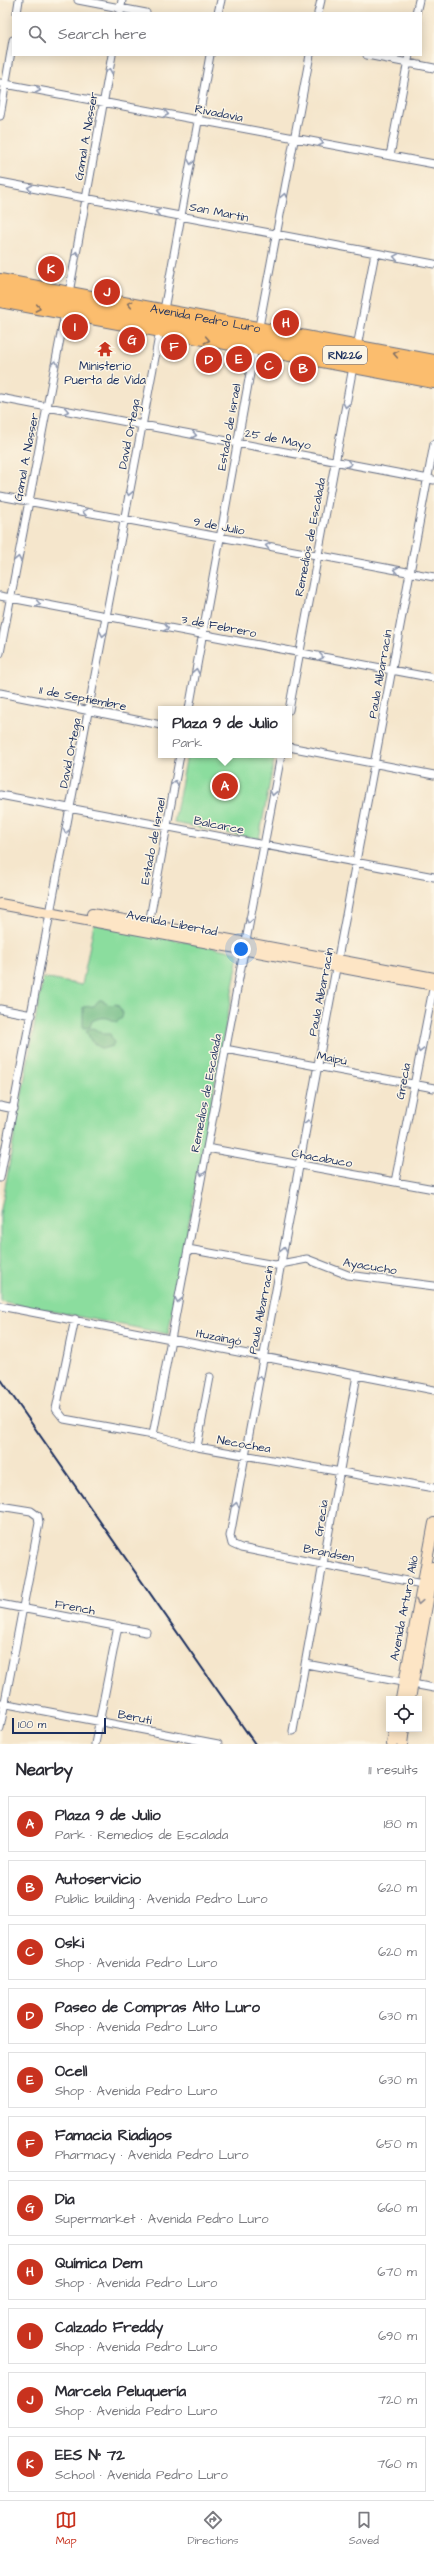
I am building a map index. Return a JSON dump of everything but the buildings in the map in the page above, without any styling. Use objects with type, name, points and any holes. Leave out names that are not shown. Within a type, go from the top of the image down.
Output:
[{"type":"highway","name":"Avenida Pedro Luro","points":[[0,280],[164,310],[353,367],[434,382]]},
{"type":"highway","name":"Avenida Pedro Luro","points":[[0,291],[434,372]]},
{"type":"highway","name":"Avenida Pedro Luro","points":[[0,301],[160,331],[357,347],[434,361]]},
{"type":"main road","name":"Avenida Libertad","points":[[0,897],[52,910],[148,928],[338,963],[434,978]]},
{"type":"main road","name":"Avenida Libertad","points":[[0,904],[52,910]]},
{"type":"main road","name":"Avenida Libertad","points":[[338,963],[434,985]]},
{"type":"main road","name":"Avenida Arturo Alió","points":[[410,1696],[408,1683],[422,1584],[434,1523]]},
{"type":"main road","name":"Avenida Arturo Alió","points":[[402,1696],[408,1683],[434,1567]]},
{"type":"main road","points":[[392,1744],[394,1732]]},
{"type":"main road","points":[[402,1744],[404,1732]]},
{"type":"street","points":[[17,12],[19,0]]},
{"type":"street","points":[[78,0],[120,11],[133,12]]},
{"type":"street","points":[[120,11],[122,0]]},
{"type":"street","points":[[218,12],[221,0]]},
{"type":"street","points":[[318,12],[321,0]]},
{"type":"street","points":[[416,12],[419,0]]},
{"type":"street","points":[[0,116],[3,84],[12,44]]},
{"type":"street","name":"Gamal A. Nasser","points":[[69,293],[112,56]]},
{"type":"street","points":[[164,310],[210,56]]},
{"type":"street","name":"Estado de Israel","points":[[190,706],[310,56]]},
{"type":"street","points":[[377,56],[408,59],[434,68]]},
{"type":"street","points":[[390,156],[408,59]]},
{"type":"street","name":"Rivadavia","points":[[3,84],[434,164]]},
{"type":"street","name":"San Martín","points":[[0,182],[434,264]]},
{"type":"street","points":[[357,347],[375,253]]},
{"type":"street","name":"Gamal A. Nasser","points":[[0,653],[65,313]]},
{"type":"street","name":"David Ortega","points":[[0,1178],[52,910],[160,331]]},
{"type":"street","name":"Remedios de Escalada","points":[[290,706],[353,367]]},
{"type":"street","name":"25 de Mayo","points":[[0,398],[431,479]]},
{"type":"street","name":"Paula Albarracín","points":[[232,1544],[230,1536],[410,573],[431,479],[434,444]]},
{"type":"street","name":"9 de Julio","points":[[0,496],[434,577]]},
{"type":"street","name":"3 de Febrero","points":[[0,596],[434,678]]},
{"type":"street","name":"11 de Septiembre","points":[[0,693],[158,724]]},
{"type":"street","points":[[292,748],[434,775]]},
{"type":"street","name":"Estado de Israel","points":[[148,928],[179,758]]},
{"type":"street","name":"Remedios de Escalada","points":[[153,1435],[280,758]]},
{"type":"street","name":"Balcarce","points":[[0,795],[434,877]]},
{"type":"street","name":"Grecia","points":[[395,1182],[413,1084],[434,985]]},
{"type":"street","points":[[0,1009],[32,1015]]},
{"type":"street","name":"Maipú","points":[[226,1049],[434,1088]]},
{"type":"street","points":[[0,1106],[14,1109]]},
{"type":"street","name":"Chacabuco","points":[[207,1148],[434,1189]]},
{"type":"street","name":"Ayacucho","points":[[188,1249],[281,1264],[298,1259],[307,1259],[348,1274],[434,1286]]},
{"type":"street","name":"Ituzaingó","points":[[0,1306],[75,1319],[434,1390]]},
{"type":"street","name":"Necochea","points":[[75,1319],[56,1409],[60,1417],[70,1422],[153,1435],[198,1447],[245,1456],[434,1488]]},
{"type":"street","name":"Grecia","points":[[293,1731],[325,1564],[357,1375]]},
{"type":"street","points":[[198,1447],[210,1377]]},
{"type":"street","points":[[0,1506],[31,1511],[38,1516],[39,1523],[23,1609],[2,1703],[0,1728]]},
{"type":"street","name":"Brandsen","points":[[232,1544],[241,1548],[422,1584]]},
{"type":"street","name":"French","points":[[0,1604],[146,1632]]},
{"type":"street","points":[[95,1744],[118,1626]]},
{"type":"street","points":[[306,1664],[434,1688]]},
{"type":"street","name":"Beruti","points":[[2,1703],[100,1721],[194,1742],[218,1744]]},
{"type":"green space","points":[[186,758],[274,758],[259,839],[174,823]]},
{"type":"green space","points":[[94,924],[237,952],[239,955],[168,1334],[0,1301],[0,1215],[43,978],[82,985]]},
{"type":"green space","points":[[99,1000],[102,1000],[109,1005],[117,1004],[123,1013],[122,1018],[116,1022],[108,1018],[99,1018],[92,1021],[90,1027],[83,1028],[83,1007],[94,1006]]},
{"type":"green space","points":[[93,1028],[103,1034],[110,1034],[114,1043],[112,1046],[102,1049],[91,1041],[86,1030]]},
{"type":"railway","points":[[0,1378],[255,1744]]},
{"type":"place","name":"EES N° 72","points":[[51,269]]},
{"type":"place","name":"Marcela Peluquería","points":[[107,292]]},
{"type":"place","name":"Química Dem","points":[[286,323]]},
{"type":"place","name":"Calzado Freddy","points":[[75,327]]},
{"type":"place","name":"Dia","points":[[132,340]]},
{"type":"place","name":"Famacia Riadigos","points":[[174,347]]},
{"type":"place","name":"Ministerio Puerta de Vida","points":[[105,349]]},
{"type":"place","name":"Ocell","points":[[239,359]]},
{"type":"place","name":"Paseo de Compras Alto Luro","points":[[209,360]]},
{"type":"place","name":"Oski","points":[[269,366]]},
{"type":"place","name":"Autoservicio","points":[[303,369]]},
{"type":"place","name":"Plaza 9 de Julio","points":[[225,786]]}]
